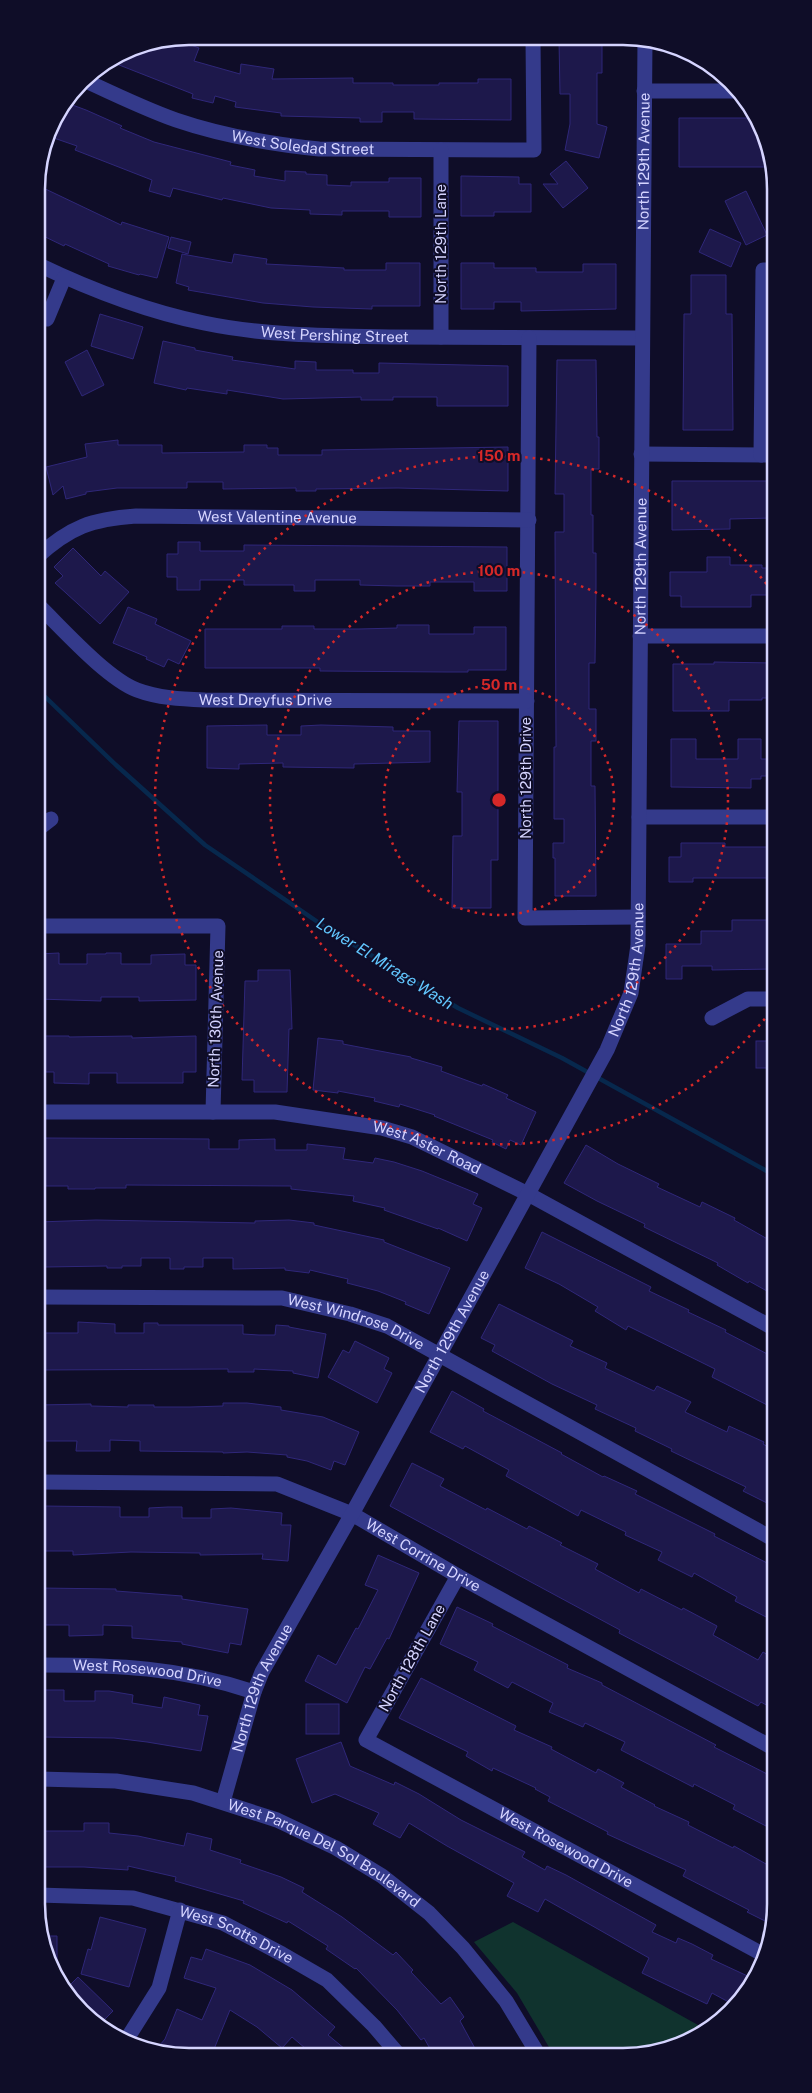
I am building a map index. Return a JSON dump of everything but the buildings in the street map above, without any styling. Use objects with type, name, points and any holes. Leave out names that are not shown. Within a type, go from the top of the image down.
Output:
[{"type":"street","name":"West Soledad Street","points":[[91,83],[175,120],[252,140],[319,149],[534,150],[533,45]]},
{"type":"street","name":"North 129th Avenue","points":[[222,1802],[254,1692],[262,1672],[352,1514],[607,1050],[631,993],[638,945],[645,47]]},
{"type":"street","points":[[644,90],[728,91]]},
{"type":"street","name":"North 129th Lane","points":[[441,150],[441,338]]},
{"type":"street","name":"West Pershing Street","points":[[45,268],[64,278],[137,306],[241,330],[308,335],[441,338],[642,338]]},
{"type":"street","points":[[47,319],[64,278]]},
{"type":"street","name":"North 129th Drive","points":[[529,338],[526,918],[638,917]]},
{"type":"street","points":[[641,454],[767,455]]},
{"type":"street","name":"West Valentine Avenue","points":[[45,550],[56,540],[86,524],[112,518],[136,516],[529,520]]},
{"type":"street","name":"West Dreyfus Drive","points":[[45,612],[118,680],[136,690],[158,696],[205,700],[527,701]]},
{"type":"street","points":[[640,636],[767,636]]},
{"type":"street","points":[[639,818],[767,817]]},
{"type":"street","points":[[45,824],[50,820]]},
{"type":"street","name":"North 130th Avenue","points":[[45,926],[218,926],[213,1112]]},
{"type":"street","points":[[712,1018],[748,999],[767,999]]},
{"type":"street","name":"West Aster Road","points":[[45,1112],[275,1112],[382,1128],[412,1137],[528,1194],[767,1326]]},
{"type":"street","name":"West Windrose Drive","points":[[45,1297],[282,1298],[350,1314],[387,1326],[767,1536]]},
{"type":"street","name":"West Corrine Drive","points":[[45,1482],[277,1484],[352,1514],[458,1576],[767,1745]]},
{"type":"street","name":"North 128th Lane","points":[[366,1740],[458,1576]]},
{"type":"street","name":"West Rosewood Drive","points":[[45,1665],[111,1665],[180,1672],[221,1681],[254,1692]]},
{"type":"street","name":"West Rosewood Drive","points":[[366,1740],[758,1952]]},
{"type":"street","name":"West Parque Del Sol Boulevard","points":[[45,1779],[116,1781],[193,1793],[277,1820],[336,1848],[382,1876],[428,1913],[463,1948],[506,2002],[534,2048]]},
{"type":"street","name":"West Scotts Drive","points":[[45,1895],[133,1898],[180,1910],[222,1924],[282,1954],[327,1980],[374,2026],[393,2048]]},
{"type":"street","points":[[130,2034],[158,1988],[180,1910]]},
{"type":"green space","points":[[513,1922],[700,2026],[669,2040],[632,2048],[549,2048],[517,1993],[474,1942]]},
{"type":"waterway","name":"Lower El Mirage Wash","points":[[45,697],[116,765],[205,845],[328,929],[458,1008],[562,1058],[767,1171]]}]
